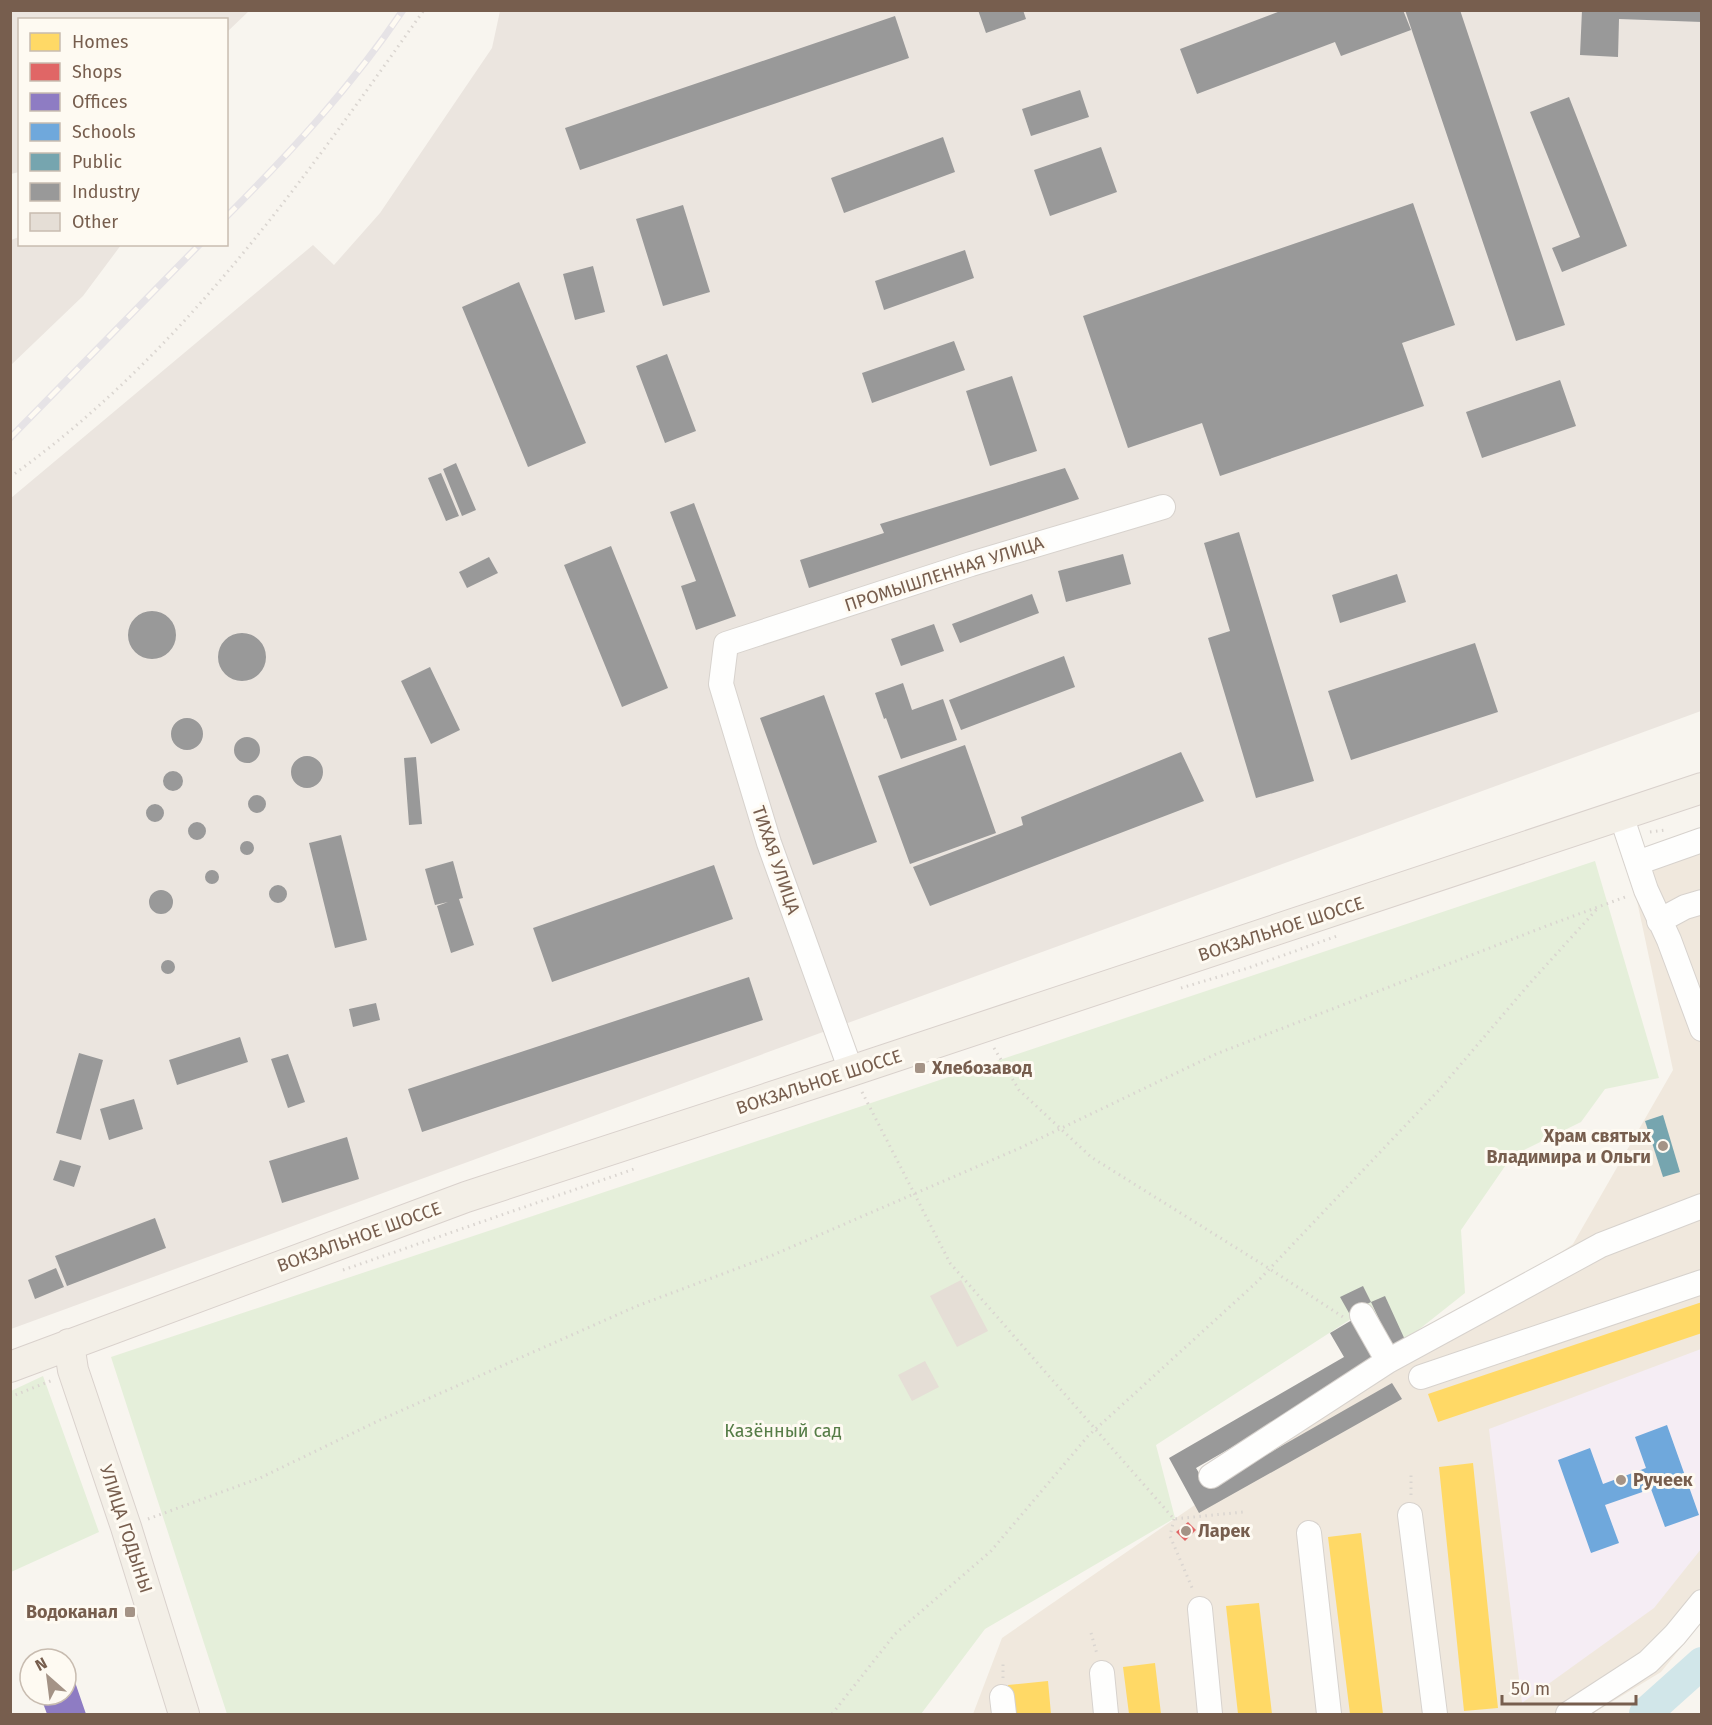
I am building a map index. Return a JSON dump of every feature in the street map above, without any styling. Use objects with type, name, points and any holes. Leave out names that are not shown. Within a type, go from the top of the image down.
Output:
[{"type":"main road","name":"ВОКЗАЛЬНОЕ ШОССЕ","points":[[10,1367],[71,1357],[466,1197],[862,1084],[1624,825],[1701,788]]},
{"type":"main road","name":"УЛИЦА ГОДЫНЫ","points":[[71,1357],[184,1714]]},
{"type":"street","name":"ПРОМЫШЛЕННАЯ УЛИЦА","points":[[726,644],[971,564],[1163,507]]},
{"type":"street","name":"ТИХАЯ УЛИЦА","points":[[726,644],[721,684],[769,843],[862,1084]]},
{"type":"street","points":[[1624,825],[1646,890],[1669,940],[1701,1029]]},
{"type":"street","points":[[1637,863],[1701,840]]},
{"type":"street","points":[[1659,921],[1685,907],[1701,902]]},
{"type":"street","points":[[1211,1476],[1388,1361],[1601,1245],[1701,1206]]},
{"type":"street","points":[[1421,1377],[1701,1282]]},
{"type":"street","points":[[1362,1315],[1388,1361]]},
{"type":"street","points":[[1410,1515],[1435,1714]]},
{"type":"street","points":[[1309,1533],[1329,1714]]},
{"type":"street","points":[[1569,1714],[1648,1662],[1675,1635],[1701,1602]]},
{"type":"street","points":[[1200,1609],[1210,1714]]},
{"type":"street","points":[[1102,1673],[1106,1714]]},
{"type":"path","points":[[10,477],[49,450],[135,374],[210,293],[327,147],[424,10]]},
{"type":"path","points":[[1624,825],[1666,829]]},
{"type":"path","points":[[126,1527],[260,1478],[380,1420],[637,1306],[773,1255],[914,1194],[1060,1129],[1216,1054],[1646,890]]},
{"type":"path","points":[[832,1714],[895,1634],[991,1551],[1095,1429],[1270,1269],[1439,1090],[1598,907]]},
{"type":"path","points":[[1172,991],[1248,968],[1337,936]]},
{"type":"path","points":[[1003,1044],[993,1047],[1019,1090],[1091,1157],[1345,1318],[1362,1315]]},
{"type":"path","points":[[862,1084],[914,1194],[950,1263],[1174,1519]]},
{"type":"path","points":[[334,1273],[640,1167]]},
{"type":"path","points":[[10,1397],[71,1357]]},
{"type":"path","points":[[1174,1519],[1244,1512]]},
{"type":"path","points":[[1174,1519],[1170,1536],[1200,1609]]},
{"type":"shaded area","points":[[11,10],[249,10],[228,31],[228,18],[18,18],[18,172],[11,174]]},
{"type":"shaded area","points":[[500,11],[1701,11],[1701,711],[11,1329],[11,498],[313,245],[334,265],[380,213],[492,48]]},
{"type":"shaded area","points":[[18,237],[18,246],[120,246],[83,296],[11,365],[11,240]]},
{"type":"shaded area","points":[[1701,830],[1701,1623],[1661,1672],[1592,1714],[973,1714],[1002,1638],[1573,1244],[1673,1070],[1627,854]]},
{"type":"shaded area","points":[[1701,1349],[1701,1549],[1654,1608],[1522,1703],[1489,1429]]},
{"type":"green space","name":"Казённый сад","points":[[1595,861],[1659,1078],[1605,1089],[1581,1122],[1512,1156],[1461,1230],[1465,1293],[1388,1354],[1354,1317],[1156,1445],[1175,1518],[985,1629],[921,1714],[227,1714],[111,1357]]},
{"type":"green space","points":[[43,1376],[99,1532],[11,1572],[11,1391]]},
{"type":"building: Homes","points":[[1702,1302],[1702,1333],[1438,1422],[1428,1394]]},
{"type":"building: Homes","points":[[1473,1463],[1498,1708],[1464,1711],[1439,1467]]},
{"type":"building: Homes","points":[[1361,1533],[1383,1714],[1350,1714],[1328,1537]]},
{"type":"building: Homes","points":[[1259,1603],[1272,1714],[1238,1714],[1226,1606]]},
{"type":"building: Homes","points":[[1155,1663],[1161,1714],[1129,1714],[1123,1667]]},
{"type":"building: Homes","points":[[1048,1681],[1051,1714],[1012,1714],[1008,1685]]},
{"type":"building: Shops","name":"Ларек","points":[[1188,1522],[1196,1530],[1185,1541],[1176,1532]]},
{"type":"building: Offices","points":[[78,1691],[86,1714],[47,1714],[44,1707],[78,1707]]},
{"type":"building: Schools","points":[[1667,1425],[1699,1515],[1665,1527],[1651,1489],[1605,1505],[1619,1543],[1591,1553],[1558,1460],[1590,1448],[1603,1484],[1646,1468],[1635,1437]]},
{"type":"building: Public","name":"Храм святых Владимира и Ольги","points":[[1663,1115],[1680,1172],[1663,1177],[1645,1121]]},
{"type":"building: Industry","points":[[978,10],[1023,10],[1026,19],[986,33]]},
{"type":"building: Industry","points":[[1283,10],[1403,10],[1411,30],[1341,56],[1335,42],[1197,94],[1180,49]]},
{"type":"building: Industry","points":[[1405,10],[1460,10],[1565,325],[1516,341]]},
{"type":"building: Industry","points":[[1582,10],[1702,10],[1702,22],[1619,19],[1618,57],[1580,55]]},
{"type":"building: Industry","points":[[895,16],[909,58],[580,170],[565,128]]},
{"type":"building: Industry","points":[[1080,90],[1089,117],[1031,136],[1022,109]]},
{"type":"building: Industry","points":[[1569,97],[1627,246],[1562,272],[1552,248],[1580,237],[1530,112]]},
{"type":"building: Industry","points":[[943,137],[955,172],[844,213],[831,178]]},
{"type":"building: Industry","points":[[1101,147],[1117,192],[1050,216],[1034,170]]},
{"type":"building: Industry","points":[[1413,203],[1455,325],[1402,343],[1424,406],[1220,476],[1202,423],[1128,448],[1083,316]]},
{"type":"building: Industry","points":[[683,205],[710,292],[663,306],[636,219]]},
{"type":"building: Industry","points":[[965,250],[974,278],[884,310],[875,281]]},
{"type":"building: Industry","points":[[593,266],[605,312],[575,320],[563,274]]},
{"type":"building: Industry","points":[[519,282],[586,443],[528,467],[462,307]]},
{"type":"building: Industry","points":[[954,341],[965,370],[872,403],[862,373]]},
{"type":"building: Industry","points":[[667,354],[696,431],[665,443],[636,366]]},
{"type":"building: Industry","points":[[1012,376],[1037,451],[990,466],[966,391]]},
{"type":"building: Industry","points":[[1560,380],[1576,426],[1482,458],[1466,412]]},
{"type":"building: Industry","points":[[456,463],[476,510],[462,516],[443,469]]},
{"type":"building: Industry","points":[[1065,468],[1079,499],[809,588],[800,560],[884,533],[880,524]]},
{"type":"building: Industry","points":[[441,473],[459,516],[446,521],[428,478]]},
{"type":"building: Industry","points":[[694,503],[736,616],[696,630],[681,586],[696,581],[670,512]]},
{"type":"building: Industry","points":[[1239,532],[1314,781],[1256,798],[1208,638],[1230,631],[1204,543]]},
{"type":"building: Industry","points":[[611,546],[668,688],[622,707],[564,565]]},
{"type":"building: Industry","points":[[1123,554],[1131,584],[1066,602],[1058,571]]},
{"type":"building: Industry","points":[[489,557],[498,573],[467,588],[459,572]]},
{"type":"building: Industry","points":[[1397,574],[1406,602],[1340,623],[1332,595]]},
{"type":"building: Industry","points":[[1032,594],[1039,613],[960,643],[952,624]]},
{"type":"building: Industry","points":[[147,611],[157,611],[169,618],[176,630],[176,640],[169,652],[157,659],[147,659],[132,648],[128,640],[128,630],[139,615]]},
{"type":"building: Industry","points":[[934,624],[944,651],[901,666],[891,639]]},
{"type":"building: Industry","points":[[237,633],[247,633],[259,640],[266,652],[266,662],[259,674],[247,681],[237,681],[222,670],[218,662],[218,652],[229,637]]},
{"type":"building: Industry","points":[[1475,643],[1498,712],[1351,760],[1328,691]]},
{"type":"building: Industry","points":[[1064,656],[1075,687],[961,730],[949,700]]},
{"type":"building: Industry","points":[[430,667],[460,730],[431,744],[401,681]]},
{"type":"building: Industry","points":[[903,683],[912,710],[943,699],[957,740],[901,759],[875,693]]},
{"type":"building: Industry","points":[[824,695],[877,842],[813,865],[760,718]]},
{"type":"building: Industry","points":[[187,718],[198,723],[203,734],[198,745],[187,750],[176,745],[171,734],[176,723]]},
{"type":"building: Industry","points":[[247,737],[256,741],[260,750],[256,759],[247,763],[238,759],[234,750],[238,741]]},
{"type":"building: Industry","points":[[965,745],[996,833],[910,864],[878,776]]},
{"type":"building: Industry","points":[[1181,752],[1204,801],[930,906],[913,867],[1023,825],[1021,817]]},
{"type":"building: Industry","points":[[307,756],[318,761],[323,772],[318,783],[307,788],[296,783],[291,772],[296,761]]},
{"type":"building: Industry","points":[[416,757],[422,824],[409,825],[404,758]]},
{"type":"building: Industry","points":[[169,771],[177,771],[183,777],[183,785],[177,791],[169,791],[163,785],[163,777]]},
{"type":"building: Industry","points":[[257,795],[263,798],[266,804],[263,810],[257,813],[251,810],[248,804],[251,798]]},
{"type":"building: Industry","points":[[155,804],[161,807],[164,813],[161,819],[155,822],[149,819],[146,813],[149,807]]},
{"type":"building: Industry","points":[[197,822],[203,825],[206,831],[203,837],[197,840],[191,837],[188,831],[191,825]]},
{"type":"building: Industry","points":[[341,835],[367,940],[335,948],[309,843]]},
{"type":"building: Industry","points":[[247,841],[252,843],[254,848],[252,853],[247,855],[242,853],[240,848],[242,843]]},
{"type":"building: Industry","points":[[453,861],[463,898],[459,899],[474,945],[451,953],[437,906],[448,902],[435,905],[425,869]]},
{"type":"building: Industry","points":[[714,865],[733,919],[552,982],[533,928]]},
{"type":"building: Industry","points":[[212,870],[217,872],[219,877],[217,882],[212,884],[207,882],[205,877],[207,872]]},
{"type":"building: Industry","points":[[278,885],[284,888],[287,894],[284,900],[278,903],[272,900],[269,894],[272,888]]},
{"type":"building: Industry","points":[[161,890],[166,891],[172,897],[172,907],[166,913],[161,914],[156,913],[150,907],[149,902],[150,897],[156,891]]},
{"type":"building: Industry","points":[[168,960],[173,962],[175,967],[173,972],[168,974],[163,972],[161,967],[163,962]]},
{"type":"building: Industry","points":[[749,977],[763,1020],[422,1132],[408,1089]]},
{"type":"building: Industry","points":[[376,1003],[380,1020],[353,1027],[349,1009]]},
{"type":"building: Industry","points":[[240,1037],[248,1062],[177,1085],[169,1060]]},
{"type":"building: Industry","points":[[79,1053],[103,1060],[81,1140],[56,1133]]},
{"type":"building: Industry","points":[[288,1054],[305,1102],[288,1108],[271,1059]]},
{"type":"building: Industry","points":[[134,1099],[143,1129],[109,1140],[100,1109]]},
{"type":"building: Industry","points":[[347,1137],[359,1179],[282,1203],[269,1161]]},
{"type":"building: Industry","points":[[60,1160],[81,1166],[74,1187],[53,1180]]},
{"type":"building: Industry","points":[[155,1218],[166,1248],[67,1286],[55,1256]]},
{"type":"building: Industry","points":[[56,1268],[64,1287],[35,1299],[28,1280]]},
{"type":"building: Industry","points":[[1363,1286],[1371,1302],[1349,1313],[1340,1297]]},
{"type":"building: Industry","points":[[1385,1296],[1406,1342],[1393,1349],[1371,1302]]},
{"type":"building: Industry","points":[[1352,1320],[1377,1364],[1196,1468],[1208,1488],[1392,1383],[1402,1399],[1199,1513],[1169,1458],[1344,1357],[1330,1333]]},
{"type":"building: Other","points":[[961,1280],[988,1331],[957,1347],[930,1296]]},
{"type":"building: Other","points":[[925,1361],[939,1387],[912,1401],[898,1375]]},
{"type":"waterway","points":[[1645,1714],[1702,1663]]},
{"type":"railway","points":[[228,215],[319,118],[363,65],[403,10]]},
{"type":"railway","points":[[10,438],[198,246]]},
{"type":"place","name":"Хлебозавод","points":[[920,1068]]},
{"type":"place","name":"Храм святых Владимира и Ольги","points":[[1663,1146]]},
{"type":"place","name":"Ручеек","points":[[1621,1480]]},
{"type":"place","name":"Ларек","points":[[1186,1531]]},
{"type":"place","name":"Водоканал","points":[[130,1612]]}]
